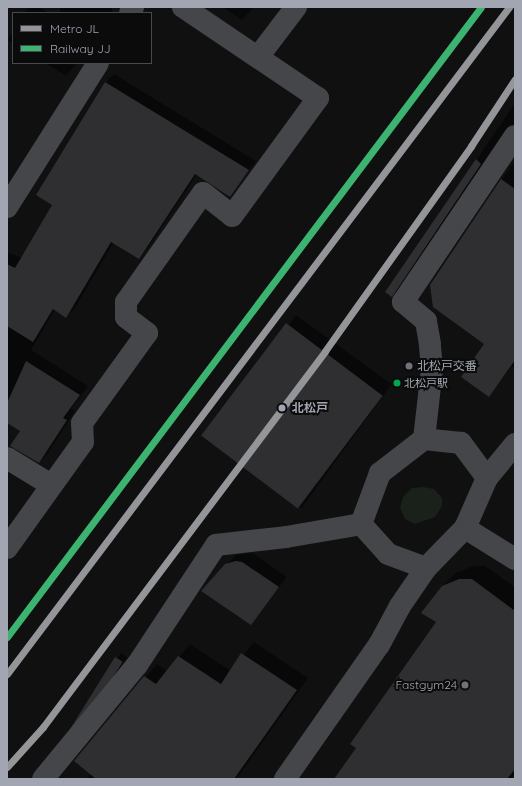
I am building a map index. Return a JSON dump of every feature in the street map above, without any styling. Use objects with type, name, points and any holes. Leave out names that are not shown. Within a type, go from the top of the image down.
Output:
[{"type":"street","points":[[7,548],[83,442],[82,423],[147,333],[126,317],[126,302],[203,193],[232,216],[318,98],[258,56],[183,7]]},
{"type":"street","points":[[258,56],[296,7]]},
{"type":"street","points":[[7,207],[97,64]]},
{"type":"street","points":[[424,439],[432,369],[430,344],[426,321],[404,302],[515,136]]},
{"type":"street","points":[[360,524],[380,473],[424,439],[461,444],[487,478]]},
{"type":"street","points":[[286,779],[379,645],[400,606],[426,568],[465,528],[487,478],[515,444]]},
{"type":"street","points":[[7,458],[51,486]]},
{"type":"street","points":[[360,524],[388,554],[426,568]]},
{"type":"street","points":[[43,779],[137,665],[216,545],[286,537],[360,524]]},
{"type":"street","points":[[465,528],[515,560]]},
{"type":"shaded area","points":[[423,487],[434,489],[442,498],[442,506],[435,517],[415,524],[405,519],[400,508],[403,497],[412,488]]},
{"type":"building","points":[[105,82],[249,170],[230,197],[195,174],[139,259],[111,242],[66,318],[53,309],[33,342],[7,326],[7,264],[15,268],[52,205],[36,195]]},
{"type":"building","points":[[476,159],[481,164],[392,297],[385,292]]},
{"type":"building","points":[[501,179],[515,189],[515,360],[489,397],[461,377],[484,344],[433,307],[430,285]]},
{"type":"building","points":[[286,323],[383,396],[298,508],[201,436]]},
{"type":"building","points":[[26,361],[80,395],[63,418],[67,420],[39,463],[10,446],[20,431],[7,423],[7,403]]},
{"type":"building","points":[[236,561],[242,562],[279,587],[251,625],[201,591],[225,564]]},
{"type":"building","points":[[459,579],[472,579],[515,611],[515,769],[507,779],[334,779],[356,748],[350,744],[436,622],[421,613],[442,586]]},
{"type":"building","points":[[241,653],[297,690],[234,779],[96,779],[74,761],[144,676],[156,684],[178,656],[221,684]]},
{"type":"building","points":[[115,657],[123,662],[66,753],[58,748]]},
{"type":"metro line","name":"JL","points":[[7,674],[509,7]]},
{"type":"metro line","name":"JL","points":[[7,767],[43,727],[325,351],[471,146],[515,79]]},
{"type":"rail line","name":"JJ","points":[[7,637],[481,7]]},
{"type":"place","name":"北松戸交番","points":[[409,366]]},
{"type":"place","name":"北松戸駅","points":[[397,383]]},
{"type":"place","name":"北松戸","points":[[282,408]]},
{"type":"place","name":"Fastgym24","points":[[465,685]]}]
